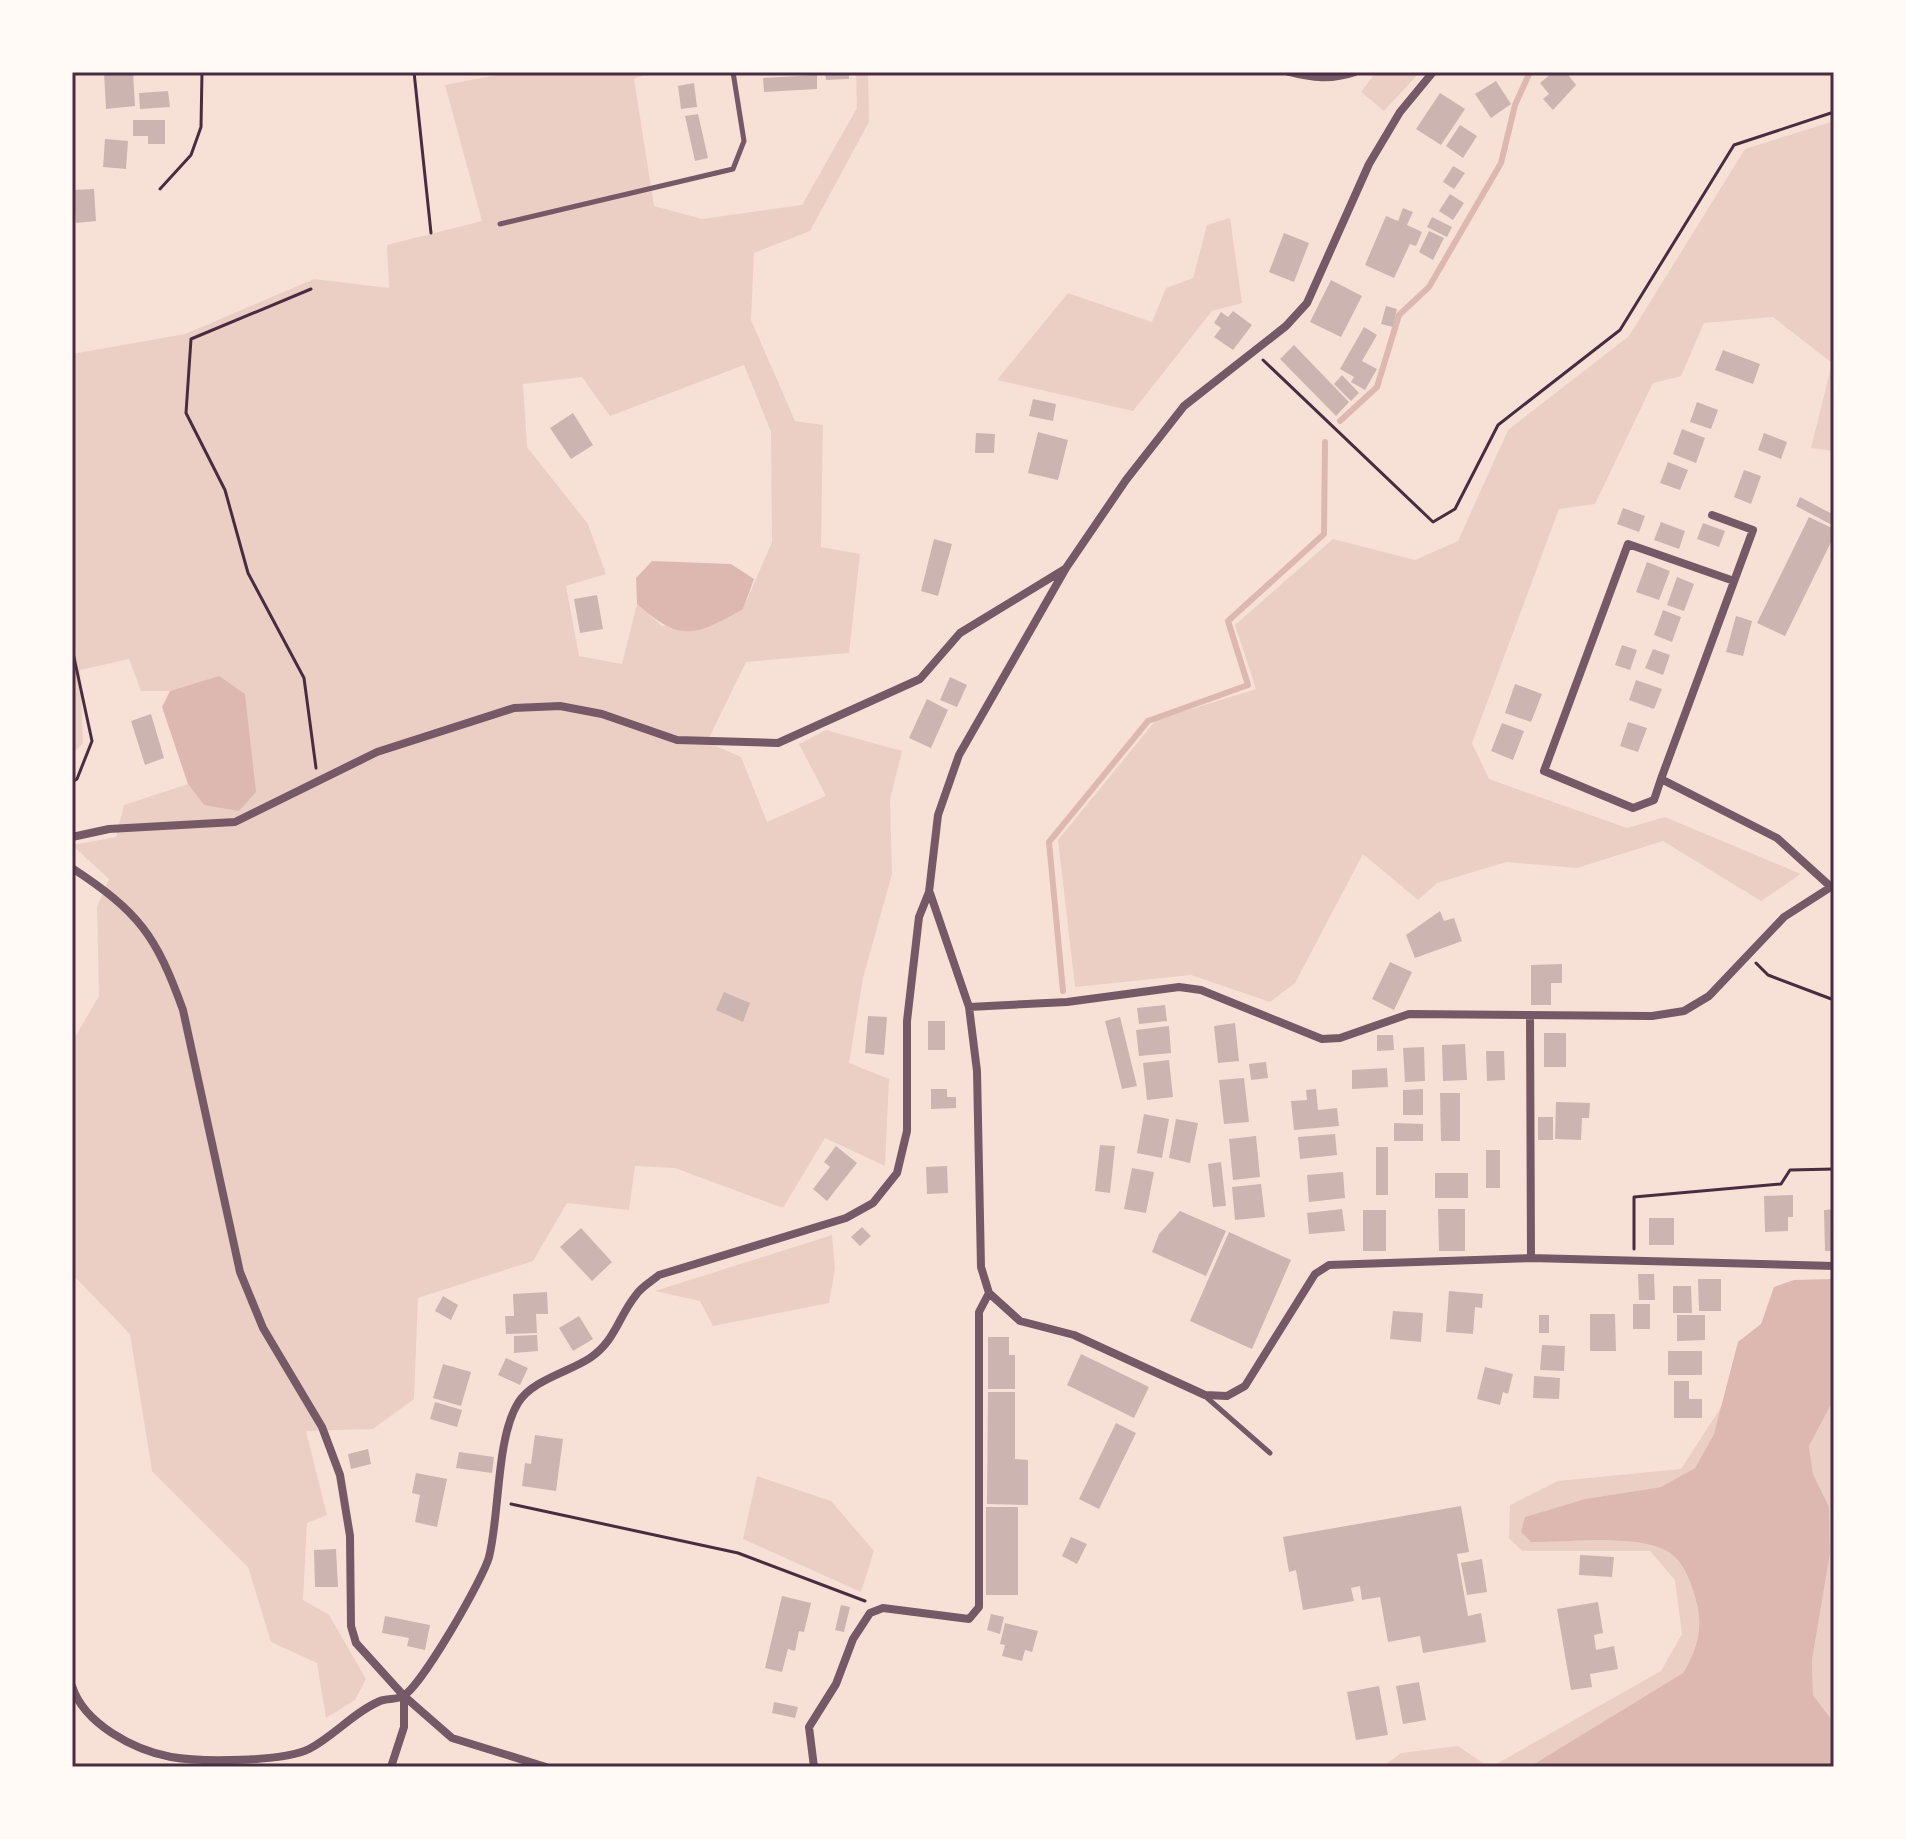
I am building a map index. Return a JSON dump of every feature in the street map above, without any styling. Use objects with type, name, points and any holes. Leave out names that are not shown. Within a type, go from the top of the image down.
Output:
[{"type":"street","points":[[1289,72],[1312,78],[1340,77],[1355,72]]},
{"type":"street","points":[[72,1686],[76,1698],[94,1719],[145,1752],[182,1759],[278,1756],[307,1750],[380,1701],[404,1696],[423,1673],[474,1590],[488,1560],[499,1501],[505,1439],[519,1401],[551,1378],[591,1357],[616,1333],[636,1295],[659,1275],[846,1218],[873,1203],[897,1173],[907,1131],[907,1021],[917,932],[929,892],[938,815],[959,755],[1066,568],[1126,480],[1184,406],[1254,352],[1307,303],[1369,164],[1400,112],[1433,72]]},
{"type":"street","points":[[1712,515],[1753,530],[1654,800],[1633,808],[1544,771],[1628,544],[1734,581]]},
{"type":"street","points":[[72,837],[109,829],[235,822],[377,752],[514,708],[560,706],[602,714],[677,740],[778,743],[920,679],[960,633],[1066,568]]},
{"type":"street","points":[[969,1007],[1067,1002],[1190,988],[1322,1039],[1340,1038],[1409,1014],[1652,1016],[1684,1011],[1709,996],[1784,917],[1832,886],[1777,838],[1661,779]]},
{"type":"street","points":[[72,868],[117,898],[150,932],[168,968],[183,1010],[240,1272],[263,1328],[322,1427],[340,1475],[350,1536],[351,1626],[356,1643],[404,1696],[452,1738],[546,1767]]},
{"type":"street","points":[[929,892],[969,1007],[977,1071],[981,1267],[989,1293],[1020,1321],[1074,1335],[1205,1395],[1227,1396],[1245,1386],[1315,1274],[1329,1265],[1531,1258],[1834,1266]]},
{"type":"street","points":[[1530,1015],[1531,1258]]},
{"type":"street","points":[[814,1767],[809,1727],[836,1684],[853,1639],[870,1613],[883,1608],[969,1619],[979,1607],[979,1312],[989,1293]]},
{"type":"street","points":[[391,1767],[404,1727],[404,1696]]},
{"type":"lane","points":[[500,224],[733,169],[744,141],[733,72]]},
{"type":"lane","points":[[1205,1395],[1270,1453]]},
{"type":"path","points":[[160,189],[191,155],[201,127],[202,72]]},
{"type":"path","points":[[414,72],[431,233]]},
{"type":"path","points":[[1254,352],[1433,522],[1455,509],[1498,425],[1620,330],[1734,145],[1834,112]]},
{"type":"path","points":[[311,289],[191,339],[186,413],[225,490],[248,573],[304,678],[318,783]]},
{"type":"path","points":[[72,648],[92,741],[77,779],[72,782]]},
{"type":"path","points":[[1748,955],[1768,975],[1834,1000]]},
{"type":"path","points":[[1634,1261],[1634,1197],[1781,1184],[1790,1170],[1834,1169]]},
{"type":"path","points":[[499,1501],[738,1553],[883,1608]]},
{"type":"shaded area","points":[[511,72],[651,72],[634,79],[654,206],[702,219],[802,205],[857,108],[856,72],[868,72],[869,122],[810,231],[754,253],[751,320],[795,421],[823,425],[821,547],[860,554],[849,653],[746,662],[707,742],[741,757],[767,822],[826,796],[799,744],[826,730],[902,751],[890,799],[892,874],[863,978],[849,1063],[889,1079],[885,1166],[825,1138],[783,1208],[675,1168],[635,1166],[629,1210],[567,1203],[533,1261],[418,1298],[414,1399],[373,1429],[306,1431],[327,1515],[307,1523],[303,1600],[329,1615],[366,1679],[355,1700],[326,1718],[317,1663],[271,1642],[248,1567],[152,1471],[130,1334],[72,1274],[72,1042],[99,996],[97,907],[109,879],[72,845],[116,837],[124,805],[188,784],[204,805],[219,677],[170,691],[141,691],[129,659],[80,670],[83,743],[72,754],[72,354],[185,334],[314,279],[389,288],[387,245],[482,221],[445,85]],"holes":[[[744,365],[771,432],[772,542],[743,609],[662,626],[637,604],[622,664],[579,656],[566,586],[606,574],[588,524],[527,447],[523,384],[582,377],[610,416]]]},
{"type":"shaded area","points":[[1376,72],[1420,72],[1384,111],[1361,92]]},
{"type":"shaded area","points":[[1834,121],[1834,451],[1811,448],[1832,363],[1773,317],[1704,323],[1681,376],[1653,383],[1595,504],[1559,509],[1472,743],[1489,779],[1627,828],[1665,817],[1801,874],[1761,901],[1663,841],[1577,868],[1506,862],[1437,883],[1418,900],[1363,854],[1295,983],[1270,1002],[1191,975],[1075,987],[1058,840],[1156,720],[1256,689],[1235,625],[1333,539],[1415,560],[1458,541],[1508,430],[1629,336],[1745,149]]},
{"type":"shaded area","points":[[1230,218],[1242,303],[1212,311],[1133,411],[997,380],[1068,293],[1152,322],[1166,288],[1193,278],[1207,225]]},
{"type":"shaded area","points":[[652,561],[731,564],[754,579],[743,609],[700,630],[677,630],[652,617],[637,604],[636,578]]},
{"type":"shaded area","points":[[219,676],[245,694],[256,792],[239,811],[204,805],[188,784],[162,707],[170,691]]},
{"type":"shaded area","points":[[832,1235],[835,1269],[829,1303],[713,1326],[700,1301],[655,1291]]},
{"type":"shaded area","points":[[1834,1279],[1834,1399],[1809,1446],[1813,1474],[1829,1507],[1830,1554],[1812,1660],[1813,1695],[1834,1723],[1834,1767],[1498,1767],[1534,1764],[1683,1673],[1696,1646],[1699,1627],[1698,1607],[1688,1576],[1676,1558],[1664,1550],[1629,1541],[1531,1542],[1521,1532],[1525,1517],[1585,1499],[1661,1487],[1695,1468],[1714,1434],[1738,1342],[1761,1324],[1774,1287],[1794,1280]]},
{"type":"shaded area","points":[[1834,1399],[1834,1723],[1813,1695],[1812,1660],[1830,1554],[1829,1507],[1813,1474],[1809,1446]]},
{"type":"shaded area","points":[[1725,1401],[1714,1434],[1695,1468],[1661,1487],[1585,1499],[1526,1517],[1521,1532],[1531,1542],[1608,1540],[1648,1544],[1676,1558],[1690,1581],[1699,1617],[1696,1646],[1683,1673],[1534,1764],[1491,1767],[1661,1671],[1682,1634],[1675,1580],[1650,1551],[1522,1551],[1509,1538],[1510,1505],[1558,1481],[1681,1469]]},
{"type":"shaded area","points":[[757,1476],[831,1501],[874,1551],[861,1592],[743,1539]]},
{"type":"shaded area","points":[[1458,1746],[1489,1767],[1383,1767],[1401,1753]]},
{"type":"building","points":[[104,72],[133,72],[135,106],[106,109]]},
{"type":"building","points":[[825,72],[849,72],[849,79],[826,80]]},
{"type":"building","points":[[1553,72],[1566,72],[1576,85],[1553,110],[1543,99],[1549,94],[1540,83]]},
{"type":"building","points":[[817,75],[817,89],[764,92],[763,78]]},
{"type":"building","points":[[1496,81],[1511,104],[1491,118],[1475,94]]},
{"type":"building","points":[[694,83],[697,107],[681,109],[678,86]]},
{"type":"building","points":[[168,91],[170,107],[140,109],[139,93]]},
{"type":"building","points":[[1440,93],[1465,109],[1441,145],[1416,129]]},
{"type":"building","points":[[698,114],[708,158],[695,161],[685,116]]},
{"type":"building","points":[[133,120],[165,120],[165,144],[148,144],[148,136],[133,136]]},
{"type":"building","points":[[1460,125],[1477,136],[1463,158],[1446,146]]},
{"type":"building","points":[[105,139],[128,141],[126,169],[103,167]]},
{"type":"building","points":[[1453,166],[1465,173],[1454,189],[1443,182]]},
{"type":"building","points":[[94,189],[96,221],[76,223],[73,190]]},
{"type":"building","points":[[1450,194],[1464,203],[1453,220],[1439,211]]},
{"type":"building","points":[[1403,208],[1413,212],[1407,225],[1422,232],[1416,246],[1410,244],[1394,278],[1365,265],[1386,216],[1398,221]]},
{"type":"building","points":[[1432,217],[1452,227],[1447,237],[1427,227]]},
{"type":"building","points":[[1429,231],[1444,238],[1433,260],[1419,252]]},
{"type":"building","points":[[1284,233],[1309,243],[1294,282],[1269,272]]},
{"type":"building","points":[[1331,280],[1362,296],[1341,337],[1310,322]]},
{"type":"building","points":[[1386,306],[1397,309],[1393,327],[1381,324]]},
{"type":"building","points":[[1233,311],[1252,325],[1233,350],[1214,337],[1221,328],[1214,323],[1221,312],[1228,317]]},
{"type":"building","points":[[1364,327],[1377,335],[1362,361],[1377,369],[1365,390],[1351,382],[1354,377],[1340,369]]},
{"type":"building","points":[[1294,345],[1349,402],[1336,416],[1280,359]]},
{"type":"building","points":[[1723,350],[1760,364],[1753,384],[1715,370]]},
{"type":"building","points":[[1342,375],[1359,393],[1351,401],[1334,384]]},
{"type":"building","points":[[1033,399],[1056,404],[1053,421],[1029,416]]},
{"type":"building","points":[[1697,402],[1718,410],[1711,429],[1690,422]]},
{"type":"building","points":[[573,413],[593,445],[571,459],[550,428]]},
{"type":"building","points":[[1682,429],[1705,438],[1696,463],[1673,454]]},
{"type":"building","points":[[1038,432],[1068,440],[1058,480],[1028,473]]},
{"type":"building","points":[[976,433],[995,434],[994,453],[975,453]]},
{"type":"building","points":[[1764,433],[1787,442],[1781,459],[1758,450]]},
{"type":"building","points":[[1668,462],[1688,470],[1680,490],[1660,483]]},
{"type":"building","points":[[1744,470],[1761,476],[1751,504],[1734,497]]},
{"type":"building","points":[[1800,497],[1834,515],[1834,526],[1796,506]]},
{"type":"building","points":[[1623,508],[1645,516],[1639,532],[1617,524]]},
{"type":"building","points":[[1809,517],[1834,529],[1834,536],[1785,636],[1757,623]]},
{"type":"building","points":[[1661,522],[1685,531],[1679,549],[1654,540]]},
{"type":"building","points":[[1703,523],[1725,531],[1719,547],[1697,539]]},
{"type":"building","points":[[934,539],[952,544],[938,596],[921,591]]},
{"type":"building","points":[[1647,562],[1670,571],[1659,600],[1636,592]]},
{"type":"building","points":[[1677,577],[1694,584],[1684,611],[1667,605]]},
{"type":"building","points":[[597,595],[603,629],[580,633],[574,599]]},
{"type":"building","points":[[1663,610],[1681,617],[1672,642],[1654,635]]},
{"type":"building","points":[[1736,616],[1752,621],[1743,656],[1726,652]]},
{"type":"building","points":[[1622,645],[1637,650],[1630,670],[1615,665]]},
{"type":"building","points":[[1653,649],[1670,655],[1663,675],[1645,668]]},
{"type":"building","points":[[950,677],[967,685],[957,707],[940,700]]},
{"type":"building","points":[[1636,680],[1662,689],[1654,709],[1629,700]]},
{"type":"building","points":[[1515,684],[1542,694],[1531,722],[1505,713]]},
{"type":"building","points":[[927,699],[948,710],[931,748],[909,738]]},
{"type":"building","points":[[151,714],[164,758],[145,765],[131,721]]},
{"type":"building","points":[[1628,722],[1647,728],[1638,752],[1620,746]]},
{"type":"building","points":[[1502,723],[1524,731],[1513,760],[1491,751]]},
{"type":"building","points":[[72,909],[75,909],[75,972],[72,972]]},
{"type":"building","points":[[1440,911],[1444,921],[1454,918],[1462,941],[1415,958],[1406,935]]},
{"type":"building","points":[[1390,962],[1412,972],[1394,1010],[1372,999]]},
{"type":"building","points":[[1562,964],[1562,983],[1551,983],[1551,1005],[1531,1005],[1531,965]]},
{"type":"building","points":[[724,992],[750,1003],[743,1022],[716,1010]]},
{"type":"building","points":[[1165,1005],[1167,1021],[1139,1024],[1137,1008]]},
{"type":"building","points":[[868,1016],[887,1017],[884,1055],[865,1053]]},
{"type":"building","points":[[1120,1017],[1137,1086],[1122,1089],[1105,1021]]},
{"type":"building","points":[[928,1021],[945,1021],[945,1050],[928,1050]]},
{"type":"building","points":[[1235,1023],[1239,1061],[1218,1063],[1214,1026]]},
{"type":"building","points":[[1169,1026],[1171,1053],[1139,1056],[1136,1030]]},
{"type":"building","points":[[1544,1033],[1566,1033],[1566,1067],[1544,1067]]},
{"type":"building","points":[[1377,1035],[1393,1035],[1394,1050],[1377,1051]]},
{"type":"building","points":[[1465,1044],[1467,1080],[1443,1081],[1442,1045]]},
{"type":"building","points":[[1424,1047],[1425,1081],[1405,1082],[1403,1048]]},
{"type":"building","points":[[1486,1051],[1504,1051],[1505,1080],[1487,1081]]},
{"type":"building","points":[[1169,1060],[1173,1097],[1147,1100],[1143,1063]]},
{"type":"building","points":[[1266,1062],[1268,1078],[1251,1080],[1249,1064]]},
{"type":"building","points":[[1387,1068],[1388,1087],[1352,1089],[1352,1070]]},
{"type":"building","points":[[1244,1078],[1249,1122],[1224,1124],[1219,1080]]},
{"type":"building","points":[[931,1089],[947,1089],[947,1097],[956,1097],[956,1108],[931,1109]]},
{"type":"building","points":[[1316,1089],[1318,1110],[1337,1108],[1339,1126],[1294,1130],[1291,1101],[1307,1100],[1306,1090]]},
{"type":"building","points":[[1423,1089],[1423,1115],[1403,1115],[1403,1090]]},
{"type":"building","points":[[1440,1093],[1460,1093],[1460,1141],[1441,1141]]},
{"type":"building","points":[[1556,1102],[1590,1103],[1589,1118],[1582,1118],[1581,1140],[1555,1139]]},
{"type":"building","points":[[1144,1114],[1169,1119],[1162,1158],[1137,1153]]},
{"type":"building","points":[[1538,1117],[1553,1117],[1553,1140],[1538,1140]]},
{"type":"building","points":[[1176,1119],[1198,1123],[1190,1163],[1169,1158]]},
{"type":"building","points":[[1394,1123],[1423,1124],[1423,1141],[1394,1141]]},
{"type":"building","points":[[1335,1134],[1337,1155],[1300,1159],[1298,1137]]},
{"type":"building","points":[[1256,1136],[1260,1177],[1233,1180],[1229,1139]]},
{"type":"building","points":[[1100,1145],[1115,1146],[1110,1193],[1095,1191]]},
{"type":"building","points":[[836,1146],[857,1163],[827,1201],[813,1189],[830,1167],[824,1162]]},
{"type":"building","points":[[1376,1147],[1388,1147],[1388,1195],[1376,1195]]},
{"type":"building","points":[[1486,1150],[1500,1150],[1500,1188],[1486,1188]]},
{"type":"building","points":[[1221,1162],[1226,1206],[1213,1207],[1208,1164]]},
{"type":"building","points":[[947,1166],[948,1193],[927,1194],[926,1167]]},
{"type":"building","points":[[1132,1168],[1154,1172],[1146,1213],[1124,1209]]},
{"type":"building","points":[[1343,1172],[1345,1198],[1309,1202],[1307,1175]]},
{"type":"building","points":[[1435,1173],[1468,1173],[1468,1198],[1435,1198]]},
{"type":"building","points":[[1261,1184],[1265,1217],[1235,1220],[1232,1187]]},
{"type":"building","points":[[1793,1195],[1793,1217],[1788,1217],[1788,1231],[1765,1232],[1764,1196]]},
{"type":"building","points":[[1342,1209],[1345,1231],[1309,1234],[1307,1213]]},
{"type":"building","points":[[1438,1209],[1465,1209],[1465,1251],[1439,1251]]},
{"type":"building","points":[[1834,1209],[1834,1251],[1825,1251],[1824,1210]]},
{"type":"building","points":[[1363,1210],[1386,1210],[1386,1251],[1363,1251]]},
{"type":"building","points":[[1180,1211],[1226,1231],[1206,1276],[1152,1252],[1159,1234]]},
{"type":"building","points":[[1649,1218],[1674,1218],[1674,1245],[1649,1245]]},
{"type":"building","points":[[862,1227],[871,1236],[860,1246],[851,1237]]},
{"type":"building","points":[[581,1228],[612,1262],[592,1281],[560,1247]]},
{"type":"building","points":[[1229,1232],[1291,1260],[1252,1349],[1190,1321]]},
{"type":"building","points":[[1638,1274],[1654,1274],[1655,1300],[1639,1300]]},
{"type":"building","points":[[1698,1279],[1721,1279],[1721,1311],[1699,1311]]},
{"type":"building","points":[[1673,1286],[1691,1286],[1692,1313],[1673,1313]]},
{"type":"building","points":[[1449,1291],[1483,1294],[1482,1308],[1475,1307],[1473,1334],[1446,1332]]},
{"type":"building","points":[[547,1292],[548,1314],[536,1314],[537,1333],[506,1334],[505,1316],[514,1316],[513,1294]]},
{"type":"building","points":[[443,1296],[458,1305],[451,1320],[435,1311]]},
{"type":"building","points":[[1633,1304],[1650,1304],[1650,1329],[1633,1329]]},
{"type":"building","points":[[1393,1311],[1423,1313],[1421,1342],[1390,1339]]},
{"type":"building","points":[[1590,1314],[1615,1314],[1616,1351],[1590,1351]]},
{"type":"building","points":[[1539,1315],[1549,1315],[1549,1333],[1539,1333]]},
{"type":"building","points":[[1677,1315],[1705,1315],[1705,1340],[1677,1341]]},
{"type":"building","points":[[579,1316],[593,1339],[573,1351],[559,1328]]},
{"type":"building","points":[[537,1335],[538,1351],[514,1353],[514,1336]]},
{"type":"building","points":[[988,1337],[1009,1337],[1009,1355],[1015,1355],[1015,1389],[988,1389]]},
{"type":"building","points":[[1542,1345],[1565,1346],[1564,1371],[1540,1370]]},
{"type":"building","points":[[1668,1351],[1702,1351],[1702,1375],[1668,1375]]},
{"type":"building","points":[[1081,1354],[1149,1387],[1134,1418],[1067,1385]]},
{"type":"building","points":[[506,1358],[528,1368],[520,1385],[498,1375]]},
{"type":"building","points":[[443,1364],[471,1372],[461,1406],[433,1398]]},
{"type":"building","points":[[1485,1367],[1513,1374],[1508,1394],[1503,1392],[1500,1405],[1477,1399]]},
{"type":"building","points":[[1534,1376],[1560,1378],[1559,1399],[1533,1398]]},
{"type":"building","points":[[1674,1381],[1689,1381],[1689,1399],[1702,1399],[1702,1418],[1674,1418]]},
{"type":"building","points":[[988,1392],[1015,1392],[1015,1459],[1028,1460],[1028,1505],[987,1504]]},
{"type":"building","points":[[435,1402],[462,1410],[457,1427],[430,1419]]},
{"type":"building","points":[[1116,1423],[1136,1433],[1099,1509],[1079,1499]]},
{"type":"building","points":[[535,1435],[563,1439],[556,1491],[522,1486],[525,1463],[531,1464]]},
{"type":"building","points":[[368,1449],[371,1464],[351,1469],[348,1454]]},
{"type":"building","points":[[459,1452],[494,1457],[492,1473],[456,1468]]},
{"type":"building","points":[[416,1473],[447,1479],[437,1527],[415,1522],[420,1495],[412,1493]]},
{"type":"building","points":[[1461,1506],[1469,1552],[1457,1554],[1468,1616],[1481,1613],[1486,1642],[1423,1653],[1420,1636],[1388,1642],[1380,1597],[1362,1600],[1360,1586],[1351,1588],[1354,1601],[1303,1610],[1296,1570],[1289,1572],[1283,1537]]},
{"type":"building","points":[[986,1507],[1018,1507],[1018,1595],[986,1595]]},
{"type":"building","points":[[1071,1537],[1087,1544],[1077,1564],[1062,1556]]},
{"type":"building","points":[[336,1549],[338,1587],[315,1587],[314,1550]]},
{"type":"building","points":[[1580,1555],[1614,1557],[1612,1577],[1579,1575]]},
{"type":"building","points":[[1482,1559],[1487,1592],[1467,1595],[1461,1563]]},
{"type":"building","points":[[782,1596],[811,1603],[804,1632],[799,1631],[795,1651],[788,1649],[782,1672],[765,1668]]},
{"type":"building","points":[[1598,1602],[1603,1633],[1594,1635],[1596,1650],[1614,1646],[1618,1669],[1590,1674],[1592,1687],[1571,1690],[1557,1609]]},
{"type":"building","points":[[841,1605],[850,1607],[844,1632],[835,1630]]},
{"type":"building","points":[[991,1614],[1004,1617],[1000,1634],[987,1630]]},
{"type":"building","points":[[385,1616],[430,1625],[425,1650],[407,1646],[409,1638],[382,1633]]},
{"type":"building","points":[[1005,1623],[1038,1631],[1032,1652],[1025,1650],[1022,1661],[1002,1656],[1005,1645],[1000,1644]]},
{"type":"building","points":[[1419,1682],[1426,1720],[1403,1724],[1396,1686]]},
{"type":"building","points":[[1379,1686],[1388,1735],[1356,1740],[1347,1692]]},
{"type":"building","points":[[774,1702],[798,1707],[795,1718],[772,1713]]},
{"type":"waterway","points":[[1340,421],[1377,387],[1399,315],[1429,287],[1501,163],[1515,105],[1530,72]]},
{"type":"waterway","points":[[1063,991],[1049,842],[1148,721],[1248,685],[1228,621],[1324,534],[1325,442]]}]
